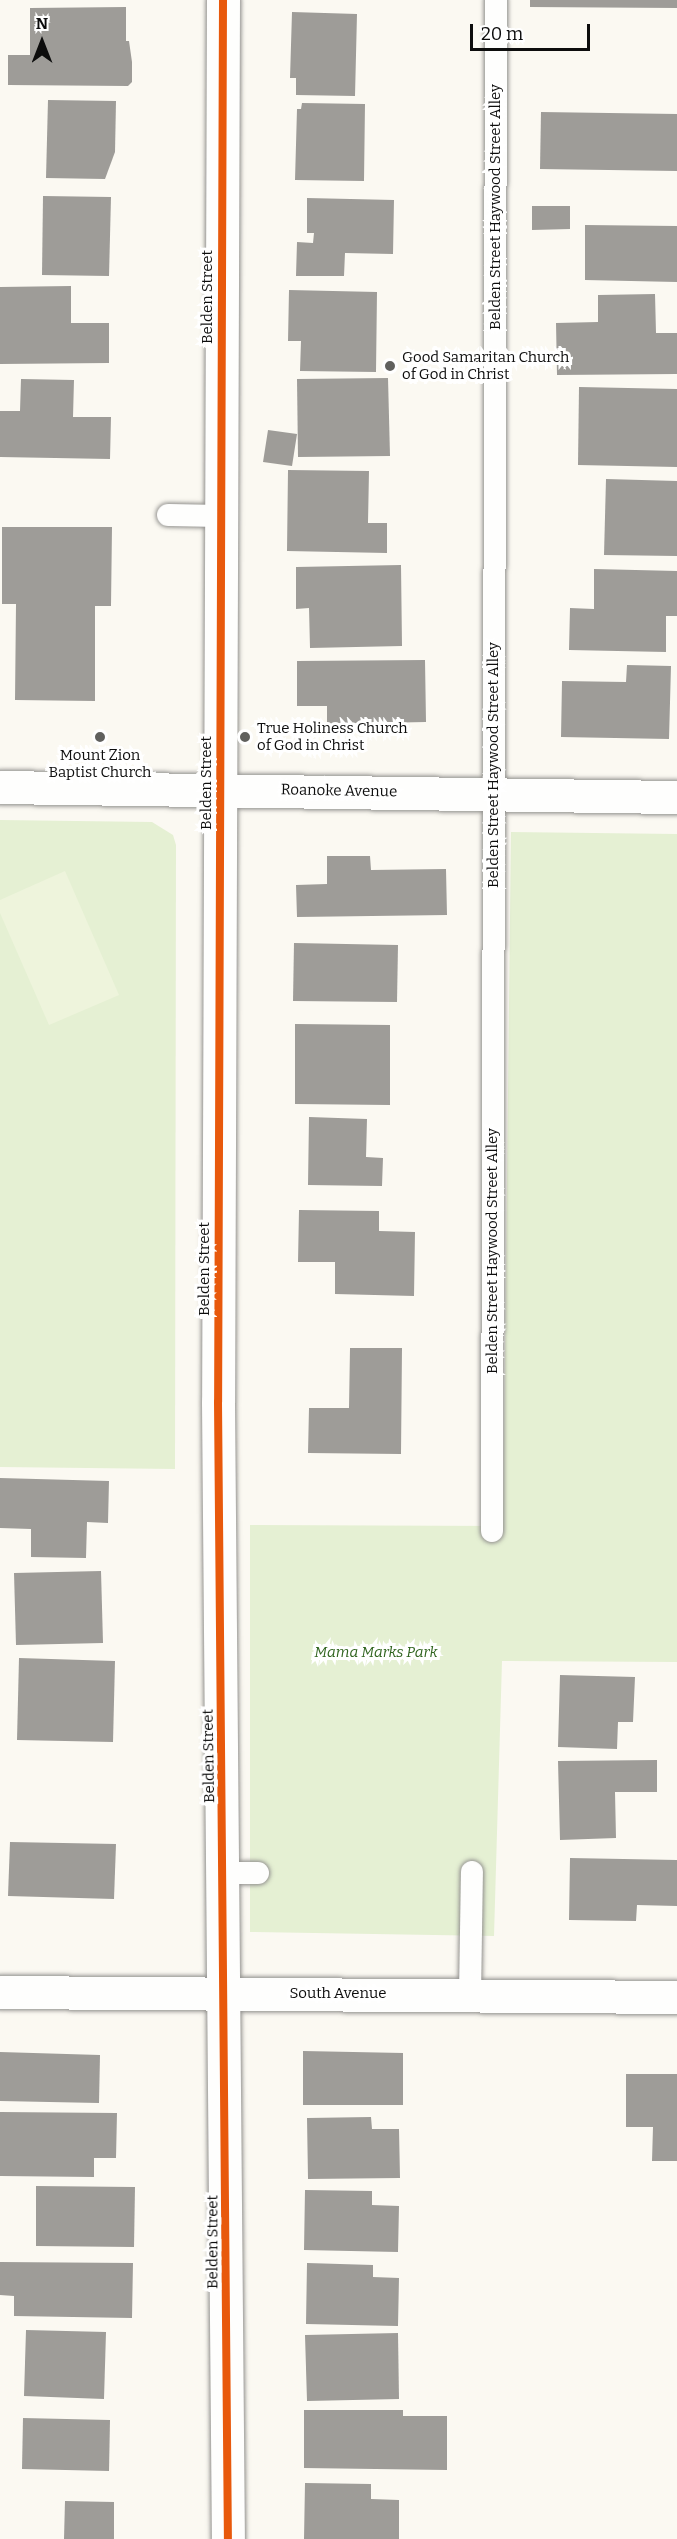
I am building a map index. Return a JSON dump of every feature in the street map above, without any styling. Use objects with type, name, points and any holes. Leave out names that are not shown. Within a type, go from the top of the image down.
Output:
[{"type":"street","name":"Belden Street","points":[[223,0],[218,1402],[224,1873],[228,2539]]},
{"type":"street","name":"Roanoke Avenue","points":[[0,787],[677,797]]},
{"type":"street","name":"South Avenue","points":[[0,1992],[677,1996]]},
{"type":"lane","name":"Belden Street Haywood Street Alley","points":[[492,1531],[496,0]]},
{"type":"lane","points":[[168,515],[222,516]]},
{"type":"lane","points":[[470,1995],[472,1872]]},
{"type":"lane","points":[[224,1873],[258,1873]]},
{"type":"green space","points":[[0,820],[152,822],[173,835],[176,845],[175,1469],[0,1467]]},
{"type":"green space","name":"Mama Marks Park","points":[[511,832],[677,834],[677,1662],[502,1661],[494,1936],[250,1932],[250,1525],[503,1526]]},
{"type":"green space","points":[[65,871],[119,995],[49,1025],[0,913],[0,900]]},
{"type":"building","points":[[530,0],[677,0],[677,8],[530,7]]},
{"type":"building","points":[[126,7],[126,41],[129,41],[132,62],[132,82],[128,86],[8,85],[8,55],[30,55],[30,8]]},
{"type":"building","points":[[292,12],[357,14],[355,96],[296,95],[296,78],[290,78]]},
{"type":"building","points":[[48,100],[116,101],[115,152],[105,179],[46,178]]},
{"type":"building","points":[[302,103],[365,104],[364,181],[295,180],[297,109],[301,109]]},
{"type":"building","points":[[541,112],[677,114],[677,171],[540,169]]},
{"type":"building","points":[[43,196],[111,197],[109,276],[42,275]]},
{"type":"building","points":[[307,198],[394,200],[393,254],[345,253],[344,276],[296,276],[297,242],[313,243],[314,233],[307,233]]},
{"type":"building","points":[[532,206],[570,206],[570,229],[532,230]]},
{"type":"building","points":[[585,225],[677,226],[677,282],[585,280]]},
{"type":"building","points":[[71,286],[71,323],[109,323],[109,363],[0,364],[0,287]]},
{"type":"building","points":[[289,290],[377,292],[376,372],[300,371],[301,341],[288,341]]},
{"type":"building","points":[[655,294],[656,333],[677,333],[677,374],[557,375],[556,323],[598,322],[598,295]]},
{"type":"building","points":[[388,378],[390,456],[298,457],[297,379]]},
{"type":"building","points":[[21,379],[74,380],[73,417],[111,417],[110,459],[0,457],[0,411],[20,411]]},
{"type":"building","points":[[579,387],[677,389],[677,467],[578,465]]},
{"type":"building","points":[[268,430],[297,434],[292,466],[263,462]]},
{"type":"building","points":[[288,470],[369,471],[368,523],[387,523],[387,553],[287,551]]},
{"type":"building","points":[[606,479],[677,481],[677,556],[604,555]]},
{"type":"building","points":[[2,527],[112,527],[111,606],[95,606],[95,701],[15,700],[16,604],[2,604]]},
{"type":"building","points":[[401,565],[402,646],[310,648],[309,608],[296,609],[296,567]]},
{"type":"building","points":[[594,569],[677,571],[677,616],[666,616],[666,652],[569,650],[570,608],[594,609]]},
{"type":"building","points":[[425,660],[426,722],[327,724],[327,706],[297,706],[297,661]]},
{"type":"building","points":[[627,665],[671,666],[669,739],[561,737],[562,681],[626,682]]},
{"type":"building","points":[[327,856],[370,856],[371,870],[446,869],[447,915],[297,917],[296,885],[327,884]]},
{"type":"building","points":[[294,943],[398,945],[397,1002],[293,1001]]},
{"type":"building","points":[[295,1024],[390,1025],[390,1105],[295,1104]]},
{"type":"building","points":[[309,1117],[367,1119],[366,1157],[383,1158],[382,1186],[308,1185]]},
{"type":"building","points":[[299,1210],[379,1211],[379,1231],[415,1232],[414,1296],[335,1294],[335,1262],[298,1262]]},
{"type":"building","points":[[350,1348],[402,1348],[401,1454],[308,1453],[309,1408],[349,1408]]},
{"type":"building","points":[[0,1478],[109,1481],[108,1523],[87,1522],[86,1558],[31,1557],[31,1529],[0,1528]]},
{"type":"building","points":[[101,1571],[103,1643],[16,1645],[14,1573]]},
{"type":"building","points":[[19,1658],[115,1661],[113,1742],[17,1740]]},
{"type":"building","points":[[560,1675],[635,1677],[633,1722],[618,1722],[617,1749],[558,1747]]},
{"type":"building","points":[[657,1760],[657,1792],[615,1792],[616,1838],[560,1840],[558,1761]]},
{"type":"building","points":[[10,1842],[116,1844],[114,1899],[8,1896]]},
{"type":"building","points":[[570,1858],[677,1860],[677,1906],[637,1905],[636,1921],[569,1920]]},
{"type":"building","points":[[303,2051],[403,2053],[403,2105],[303,2105]]},
{"type":"building","points":[[0,2052],[100,2055],[99,2103],[0,2101]]},
{"type":"building","points":[[626,2074],[677,2074],[677,2161],[652,2161],[653,2127],[626,2127]]},
{"type":"building","points":[[0,2112],[117,2113],[116,2158],[94,2158],[94,2177],[0,2176]]},
{"type":"building","points":[[371,2117],[372,2129],[399,2129],[400,2178],[308,2179],[307,2118]]},
{"type":"building","points":[[36,2186],[135,2187],[134,2247],[36,2246]]},
{"type":"building","points":[[305,2190],[372,2191],[372,2205],[399,2206],[398,2252],[304,2250]]},
{"type":"building","points":[[0,2262],[133,2263],[132,2318],[14,2316],[14,2296],[0,2295]]},
{"type":"building","points":[[307,2263],[373,2265],[373,2277],[399,2278],[398,2326],[306,2324]]},
{"type":"building","points":[[26,2330],[106,2332],[104,2399],[24,2396]]},
{"type":"building","points":[[398,2333],[399,2399],[307,2401],[305,2335]]},
{"type":"building","points":[[304,2410],[403,2410],[403,2416],[447,2416],[447,2470],[304,2468]]},
{"type":"building","points":[[23,2418],[110,2420],[109,2471],[22,2469]]},
{"type":"building","points":[[305,2483],[371,2484],[371,2499],[399,2500],[399,2539],[304,2539]]},
{"type":"building","points":[[65,2501],[114,2502],[114,2539],[64,2539]]},
{"type":"cycle path","points":[[223,0],[218,1402],[228,2539]]},
{"type":"place","name":"Good Samaritan Church of God in Christ","points":[[390,366]]},
{"type":"place","name":"Mount Zion Baptist Church","points":[[100,737]]},
{"type":"place","name":"True Holiness Church of God in Christ","points":[[245,737]]}]
